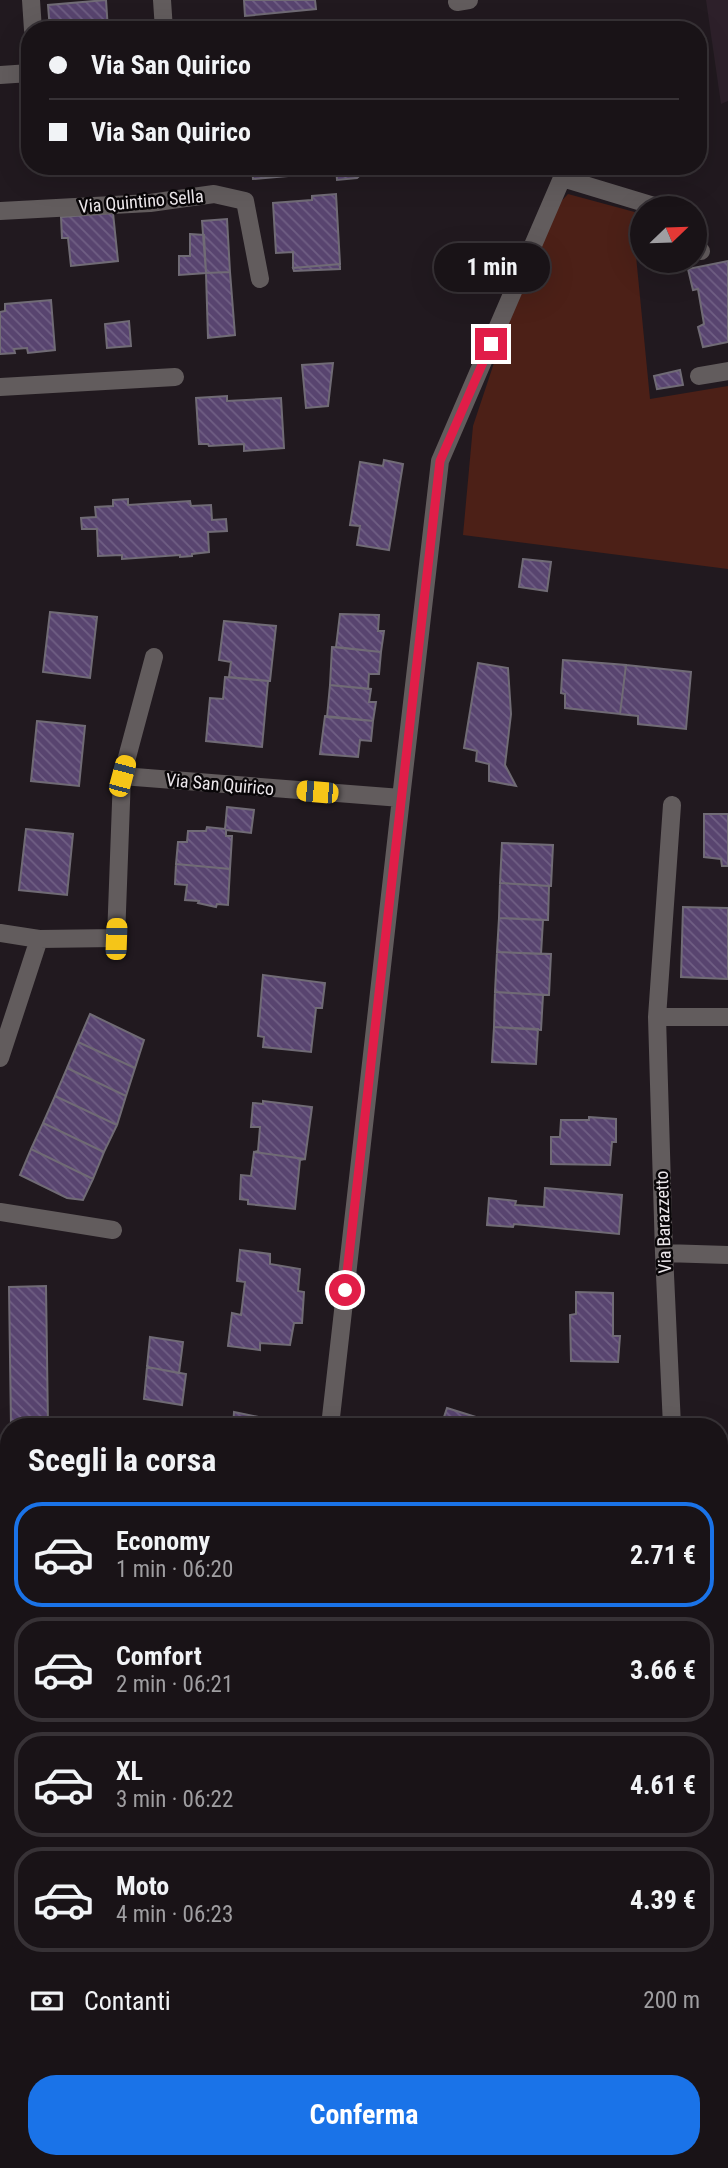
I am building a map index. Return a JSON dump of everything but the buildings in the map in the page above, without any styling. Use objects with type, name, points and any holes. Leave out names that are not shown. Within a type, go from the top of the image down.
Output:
[{"type":"street","points":[[31,0],[32,21]]},
{"type":"street","points":[[162,0],[163,21]]},
{"type":"street","points":[[0,75],[21,74]]},
{"type":"street","points":[[331,1418],[440,461],[562,178],[630,199]]},
{"type":"street","name":"Via Quintino Sella","points":[[0,211],[150,203],[214,194],[245,201],[260,279]]},
{"type":"street","points":[[699,376],[728,371]]},
{"type":"street","points":[[0,387],[175,377]]},
{"type":"street","points":[[0,933],[39,939],[116,939],[122,776],[154,657]]},
{"type":"street","name":"Via San Quirico","points":[[122,776],[401,798]]},
{"type":"street","name":"Via Barazzetto","points":[[672,805],[657,1017],[672,1418]]},
{"type":"street","points":[[0,1058],[39,939]]},
{"type":"street","points":[[657,1017],[728,1017]]},
{"type":"street","points":[[0,1212],[113,1230]]},
{"type":"street","points":[[664,1253],[728,1255]]},
{"type":"shaded area","points":[[706,0],[728,0],[728,101],[721,104]]},
{"type":"green space","points":[[568,194],[630,211],[630,273],[638,273],[650,399],[728,386],[728,569],[463,535],[473,426],[518,291],[551,212]]},
{"type":"route","points":[[345,1290],[440,461],[491,344]]}]
